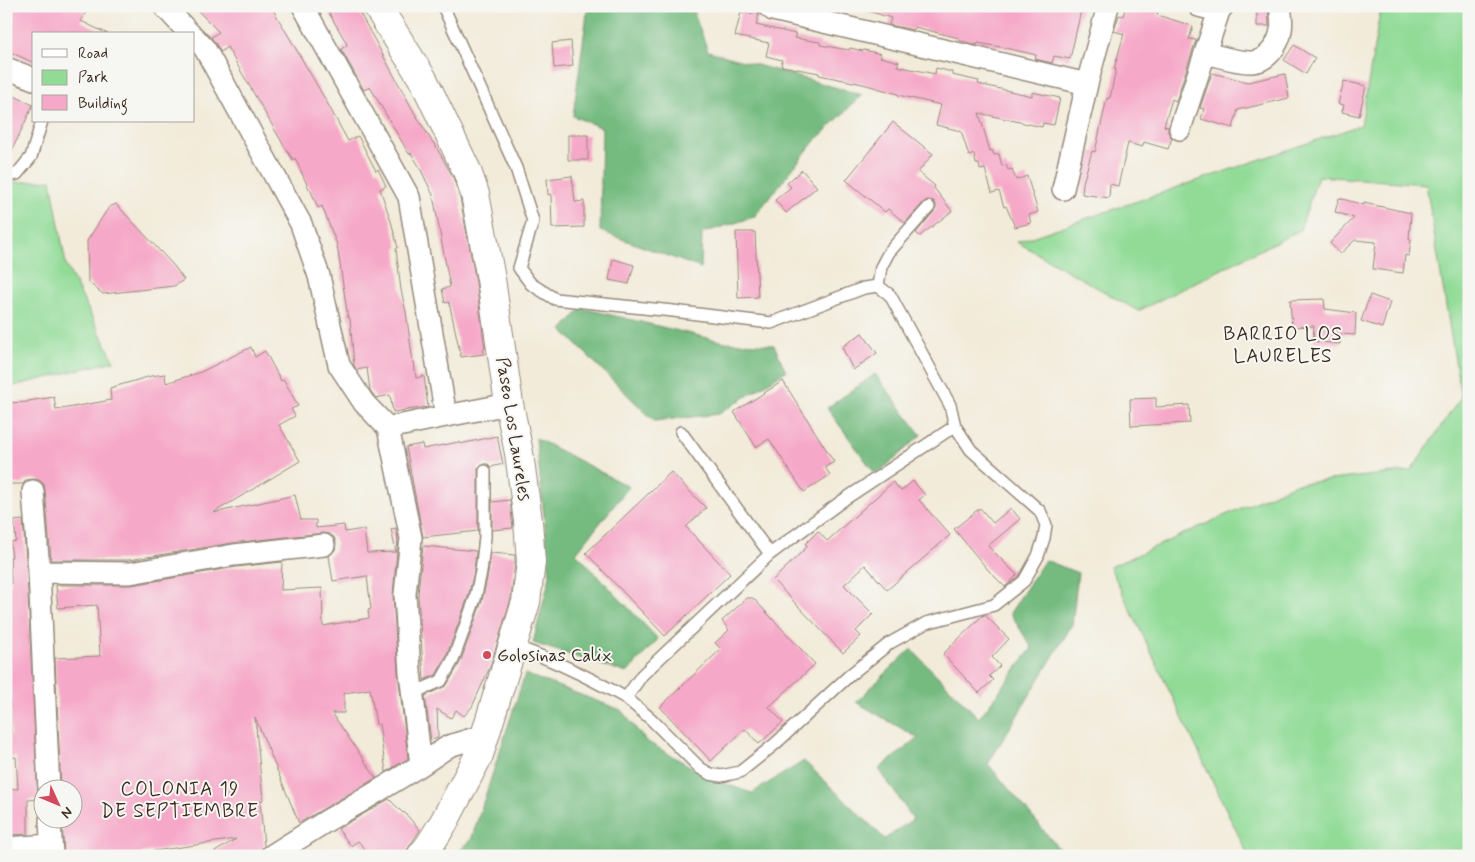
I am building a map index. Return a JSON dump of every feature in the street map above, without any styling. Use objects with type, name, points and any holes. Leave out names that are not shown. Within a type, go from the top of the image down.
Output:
[{"type":"street","points":[[164,6],[188,32]]},
{"type":"street","points":[[303,6],[409,197],[446,416]]},
{"type":"street","name":"Paseo Los Laureles","points":[[377,6],[424,80],[468,171],[475,194],[491,279],[509,404],[519,453],[528,521],[531,562],[526,602],[478,755],[462,788],[429,846],[421,856]]},
{"type":"street","points":[[768,6],[773,10],[1087,84]]},
{"type":"street","points":[[1063,189],[1087,84],[1108,6]]},
{"type":"street","points":[[1205,53],[1252,62],[1264,58],[1273,50],[1279,39],[1282,28],[1281,6]]},
{"type":"street","points":[[1180,129],[1205,53],[1214,8]]},
{"type":"street","points":[[195,38],[205,49],[301,224],[319,276],[339,365],[364,403],[388,428],[411,538],[405,594],[412,693],[421,765]]},
{"type":"street","points":[[6,68],[32,78]]},
{"type":"street","points":[[388,428],[509,404]]},
{"type":"street","points":[[33,491],[39,572],[49,780]]},
{"type":"street","points":[[39,572],[130,574],[234,555],[324,546]]},
{"type":"street","points":[[271,856],[449,746],[485,735]]},
{"type":"street","points":[[6,848],[51,850],[50,830]]},
{"type":"lane","points":[[443,6],[516,168],[532,222],[519,268],[531,284],[555,299],[770,323],[864,288],[878,286],[890,295],[950,405],[955,426],[971,450],[1040,511],[1046,525],[1038,556],[1024,581],[994,605],[926,623],[890,643],[852,674],[775,744],[740,772],[721,776],[710,774],[700,768],[650,718],[626,698],[600,684],[513,646]]},
{"type":"lane","points":[[6,176],[17,174],[31,157],[42,122]]},
{"type":"lane","points":[[878,286],[881,267],[888,252],[929,207]]},
{"type":"lane","points":[[626,698],[642,675],[770,554],[842,501],[955,426]]},
{"type":"lane","points":[[680,432],[770,554]]},
{"type":"lane","points":[[412,693],[441,681],[453,660],[475,599],[481,572],[485,537],[485,470]]},
{"type":"green space","points":[[588,6],[693,6],[708,51],[862,95],[813,143],[754,217],[702,233],[701,268],[600,231],[602,128],[573,116]]},
{"type":"green space","points":[[1381,6],[1469,6],[1469,856],[1248,855],[1110,567],[1295,484],[1411,471],[1461,397],[1426,184],[1318,176],[1300,230],[1138,311],[1017,242],[1361,125]]},
{"type":"green space","points":[[51,180],[66,265],[114,361],[6,388],[6,183]]},
{"type":"green space","points":[[582,308],[725,342],[774,345],[786,371],[719,414],[654,421],[562,330]]},
{"type":"green space","points":[[875,374],[921,435],[876,475],[827,408]]},
{"type":"green space","points":[[536,438],[629,487],[576,553],[658,639],[627,673],[533,643],[550,576]]},
{"type":"green space","points":[[1045,560],[1078,573],[1072,625],[988,764],[1065,856],[454,856],[471,840],[525,674],[621,710],[646,741],[716,781],[752,793],[804,761],[885,839],[913,819],[879,769],[918,738],[856,702],[911,649],[979,718],[1032,648],[1010,613]]},
{"type":"building","points":[[6,6],[74,6],[86,12],[81,21],[104,32],[32,32],[32,62],[6,50]]},
{"type":"building","points":[[193,6],[271,6],[348,141],[358,136],[376,171],[378,169],[386,186],[380,189],[398,248],[396,249],[401,290],[416,378],[424,376],[428,407],[393,412],[390,395],[376,398],[370,390],[367,368],[357,370],[354,366],[350,318],[348,318],[337,245],[322,206],[318,208],[295,158],[293,160],[283,144],[227,47],[221,52],[211,37],[219,32]]},
{"type":"building","points":[[325,6],[356,6],[414,112],[453,177],[460,198],[476,282],[485,349],[483,349],[484,354],[461,357],[449,302],[445,303],[442,289],[450,287],[433,195],[419,166],[411,153],[409,154],[370,87],[364,90],[341,49],[347,44]]},
{"type":"building","points":[[866,6],[1082,6],[1070,59],[1054,56],[1052,63],[1035,59],[1036,55],[1006,48],[978,43],[977,45],[958,40],[959,38],[915,27],[914,30],[889,25],[891,18],[865,10]]},
{"type":"building","points":[[1126,6],[1147,6],[1159,9],[1157,15],[1193,26],[1189,39],[1196,40],[1176,101],[1172,99],[1164,126],[1168,127],[1168,132],[1172,138],[1168,149],[1144,142],[1142,147],[1128,143],[1118,186],[1110,184],[1109,198],[1082,194],[1083,183],[1092,151],[1095,152],[1107,98],[1110,98],[1116,69],[1114,69],[1124,34],[1114,31],[1119,15],[1123,16]]},
{"type":"building","points":[[1257,6],[1268,6],[1269,26],[1257,26]]},
{"type":"building","points":[[741,12],[759,15],[756,25],[796,34],[794,38],[820,42],[820,45],[881,54],[880,57],[899,62],[897,66],[935,74],[936,68],[952,72],[952,75],[979,81],[978,84],[1032,96],[1032,92],[1060,98],[1054,125],[1043,123],[1042,127],[979,113],[990,151],[992,150],[994,155],[999,154],[1002,166],[1006,165],[1008,170],[1012,169],[1016,180],[1027,176],[1038,212],[1029,215],[1031,223],[1015,227],[1006,206],[1004,207],[999,191],[992,193],[985,169],[980,170],[979,164],[976,164],[974,154],[969,156],[961,131],[936,125],[941,105],[898,95],[863,84],[819,75],[819,73],[781,66],[782,60],[766,56],[769,43],[735,36]]},
{"type":"building","points":[[571,41],[573,66],[554,68],[552,43]]},
{"type":"building","points":[[1294,45],[1315,58],[1306,74],[1284,60]]},
{"type":"building","points":[[1212,73],[1248,82],[1285,74],[1289,98],[1238,110],[1233,128],[1201,119],[1204,109],[1200,108]]},
{"type":"building","points":[[1344,81],[1366,86],[1359,116],[1342,112],[1344,105],[1338,104]]},
{"type":"building","points":[[6,92],[32,105],[32,107],[6,163]]},
{"type":"building","points":[[893,122],[933,154],[918,172],[935,186],[934,188],[952,211],[920,236],[916,233],[936,209],[934,201],[927,200],[924,202],[905,223],[888,209],[885,212],[846,180]]},
{"type":"building","points":[[568,135],[588,135],[588,160],[568,160]]},
{"type":"building","points":[[802,170],[817,187],[786,213],[775,200],[791,187],[787,183]]},
{"type":"building","points":[[572,176],[575,202],[584,201],[584,227],[552,228],[551,194],[548,195],[547,179]]},
{"type":"building","points":[[1339,198],[1364,205],[1364,203],[1411,213],[1409,256],[1405,255],[1403,273],[1373,269],[1376,242],[1355,240],[1340,254],[1330,243],[1354,218],[1335,212]]},
{"type":"building","points":[[116,204],[174,266],[184,280],[174,286],[103,294],[88,282],[87,241],[109,207]]},
{"type":"building","points":[[736,232],[755,232],[758,297],[738,298]]},
{"type":"building","points":[[613,259],[634,265],[629,284],[609,280]]},
{"type":"building","points":[[1370,295],[1390,302],[1382,328],[1361,321]]},
{"type":"building","points":[[1324,299],[1325,309],[1356,313],[1355,335],[1341,334],[1340,344],[1313,341],[1314,326],[1292,327],[1290,300]]},
{"type":"building","points":[[862,333],[877,353],[853,370],[842,347]]},
{"type":"building","points":[[251,347],[255,357],[265,351],[281,381],[284,380],[298,406],[291,409],[295,416],[279,425],[300,461],[213,513],[295,495],[301,520],[316,520],[316,528],[344,525],[345,532],[364,529],[367,553],[396,552],[391,529],[396,528],[398,539],[393,595],[398,673],[408,758],[386,772],[379,724],[376,724],[370,689],[344,693],[344,713],[332,713],[376,778],[299,823],[255,717],[263,800],[260,801],[264,846],[259,856],[208,856],[236,839],[141,853],[141,856],[64,856],[63,830],[82,830],[82,780],[61,780],[55,658],[100,656],[97,605],[58,608],[56,585],[132,585],[236,567],[282,562],[281,590],[322,588],[323,626],[369,618],[368,610],[371,609],[367,576],[333,581],[329,556],[335,550],[336,543],[334,537],[329,534],[323,533],[232,543],[129,560],[51,560],[44,484],[39,480],[33,479],[26,480],[23,484],[6,484],[6,403],[28,402],[54,397],[56,410],[111,400],[110,388],[151,376],[165,374],[166,383],[201,372]]},
{"type":"building","points":[[783,381],[834,462],[825,467],[830,475],[804,492],[769,439],[756,447],[734,412]]},
{"type":"building","points":[[1156,398],[1156,407],[1189,405],[1190,423],[1131,426],[1130,399]]},
{"type":"building","points":[[497,436],[503,464],[491,467],[485,464],[478,468],[478,531],[423,537],[406,447],[422,444],[423,449]]},
{"type":"building","points":[[671,472],[706,508],[686,527],[730,574],[665,636],[586,553]]},
{"type":"building","points":[[913,481],[925,495],[919,500],[950,535],[887,590],[865,565],[844,585],[873,614],[856,631],[861,636],[843,653],[773,580],[808,546],[805,544],[818,531],[827,541],[893,482],[901,491]]},
{"type":"building","points":[[510,500],[513,528],[492,530],[492,502]]},
{"type":"building","points":[[980,508],[993,523],[1011,508],[1020,519],[988,546],[1017,575],[1005,587],[954,529]]},
{"type":"building","points":[[23,520],[37,780],[32,780],[32,800],[28,800],[28,834],[6,835],[6,788],[18,789],[16,757],[6,758],[6,736],[11,736],[9,690],[6,690],[6,584],[11,584],[10,557],[12,557],[10,542],[16,541],[14,521]]},
{"type":"building","points":[[423,546],[476,551],[468,597],[446,657],[436,675],[424,680],[418,594]]},
{"type":"building","points":[[491,553],[515,555],[515,562],[511,599],[490,667],[472,707],[464,716],[456,710],[451,718],[437,709],[438,738],[431,740],[425,696],[447,685],[460,663],[482,601]]},
{"type":"building","points":[[747,598],[753,598],[815,664],[769,707],[783,722],[759,744],[745,729],[711,761],[660,707],[721,649],[715,643],[729,630],[722,621]]},
{"type":"building","points":[[985,615],[1009,639],[992,657],[1000,666],[989,676],[993,680],[979,693],[943,654]]},
{"type":"building","points":[[389,799],[420,830],[407,850],[402,856],[371,856],[358,841],[351,846],[338,829]]},
{"type":"place","name":"Golosinas Calix","points":[[487,655]]},
{"type":"district","name":"BARRIO LOS LAURELES","points":[[1283,344]]},
{"type":"district","name":"COLONIA 19 DE SEPTIEMBRE","points":[[180,799]]}]
